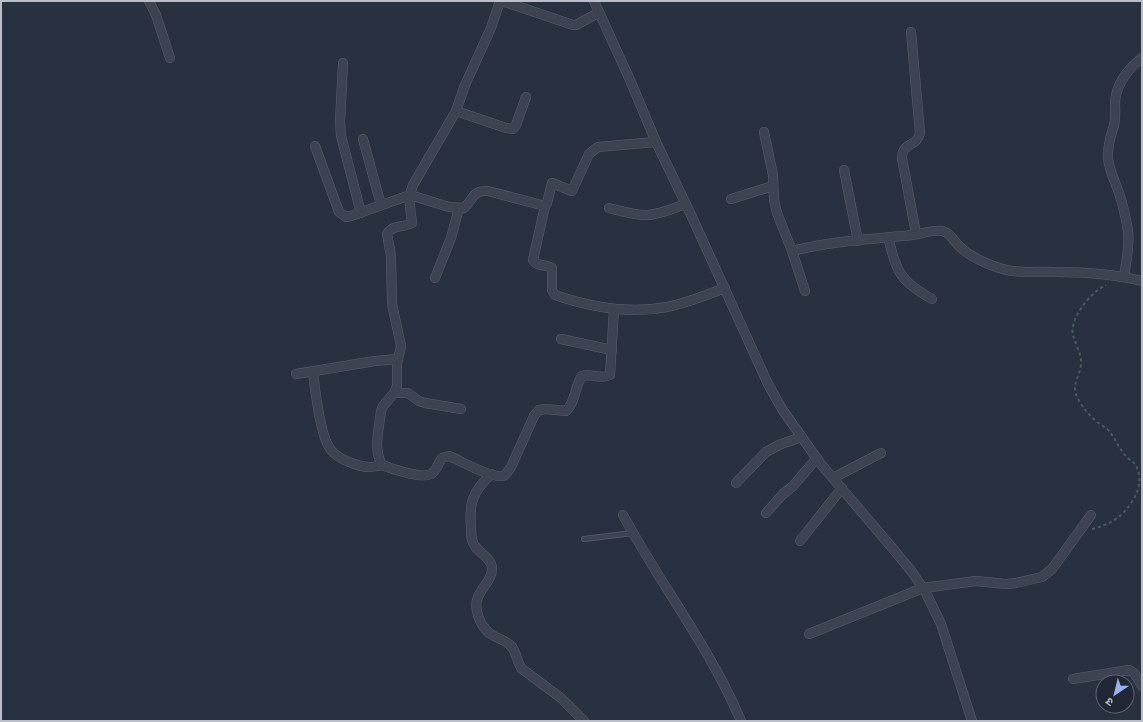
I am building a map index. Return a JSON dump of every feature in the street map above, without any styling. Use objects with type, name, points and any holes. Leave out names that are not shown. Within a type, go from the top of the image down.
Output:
[{"type":"street","points":[[149,1],[156,15],[170,58]]},
{"type":"street","points":[[382,466],[378,458],[377,445],[381,411],[383,406],[394,393],[397,386],[398,359],[402,346],[392,304],[391,256],[387,234],[394,227],[412,223],[409,198],[413,185],[456,111],[465,85],[491,28],[501,1],[573,26],[598,13]]},
{"type":"street","points":[[594,1],[656,142],[725,288],[768,384],[782,409],[817,458],[894,550],[922,588],[941,624],[972,721]]},
{"type":"street","points":[[912,32],[920,133],[916,141],[906,146],[903,150],[902,158],[916,234]]},
{"type":"street","points":[[1124,277],[1128,252],[1128,233],[1125,213],[1111,171],[1108,157],[1108,145],[1114,124],[1118,86],[1133,65],[1142,58]]},
{"type":"street","points":[[343,63],[340,122],[341,136],[360,213]]},
{"type":"street","points":[[456,111],[513,129],[526,97]]},
{"type":"street","points":[[764,132],[773,174],[776,212],[792,251],[805,291]]},
{"type":"street","points":[[363,139],[381,206]]},
{"type":"street","points":[[656,142],[598,147],[588,154],[572,191],[552,183],[545,206],[533,260],[535,263],[550,266],[552,268],[553,292],[559,296],[614,309],[647,310],[666,307],[683,303],[725,288]]},
{"type":"street","points":[[315,146],[339,212],[346,217],[410,195],[449,207],[464,208],[470,203],[475,194],[480,191],[488,191],[545,206]]},
{"type":"street","points":[[844,170],[858,240]]},
{"type":"street","points":[[731,199],[773,186]]},
{"type":"street","points":[[609,208],[634,214],[646,215],[656,214],[686,204]]},
{"type":"street","points":[[435,278],[451,238],[459,208]]},
{"type":"street","points":[[792,251],[810,246],[944,231],[960,247],[977,259],[1011,271],[1072,272],[1124,277],[1142,281]]},
{"type":"street","points":[[888,238],[899,272],[906,282],[915,290],[932,299]]},
{"type":"street","points":[[313,372],[317,404],[326,443],[331,451],[340,458],[358,465],[370,467],[382,466],[411,474],[428,475],[433,473],[442,458],[449,456],[491,474],[501,476],[505,475],[508,471],[534,416],[539,410],[546,409],[566,411],[570,406],[578,382],[582,376],[588,375],[606,377],[610,375],[614,309]]},
{"type":"street","points":[[560,339],[612,350]]},
{"type":"street","points":[[296,374],[375,361],[398,359]]},
{"type":"street","points":[[394,393],[408,393],[425,403],[461,410]]},
{"type":"street","points":[[736,483],[766,452],[781,444],[802,437]]},
{"type":"street","points":[[834,478],[881,453]]},
{"type":"street","points":[[766,513],[783,494],[793,486],[817,458]]},
{"type":"street","points":[[491,474],[478,487],[471,505],[470,516],[472,541],[476,548],[488,559],[492,567],[490,577],[477,598],[476,605],[478,616],[489,633],[512,647],[518,664],[522,669],[561,698],[584,721]]},
{"type":"street","points":[[800,541],[842,488]]},
{"type":"street","points":[[622,514],[632,533],[714,667],[741,721]]},
{"type":"street","points":[[809,634],[922,588],[976,581],[1006,584],[1042,577],[1052,570],[1091,515]]},
{"type":"street","points":[[1073,679],[1129,670],[1134,673],[1142,686]]},
{"type":"lane","points":[[584,539],[632,533]]},
{"type":"path","points":[[1079,532],[1104,526],[1120,516],[1137,495],[1140,485],[1140,474],[1135,465],[1125,456],[1116,439],[1108,430],[1086,411],[1074,391],[1075,382],[1081,365],[1081,359],[1072,334],[1072,326],[1075,319],[1094,293],[1104,286],[1124,277]]}]
